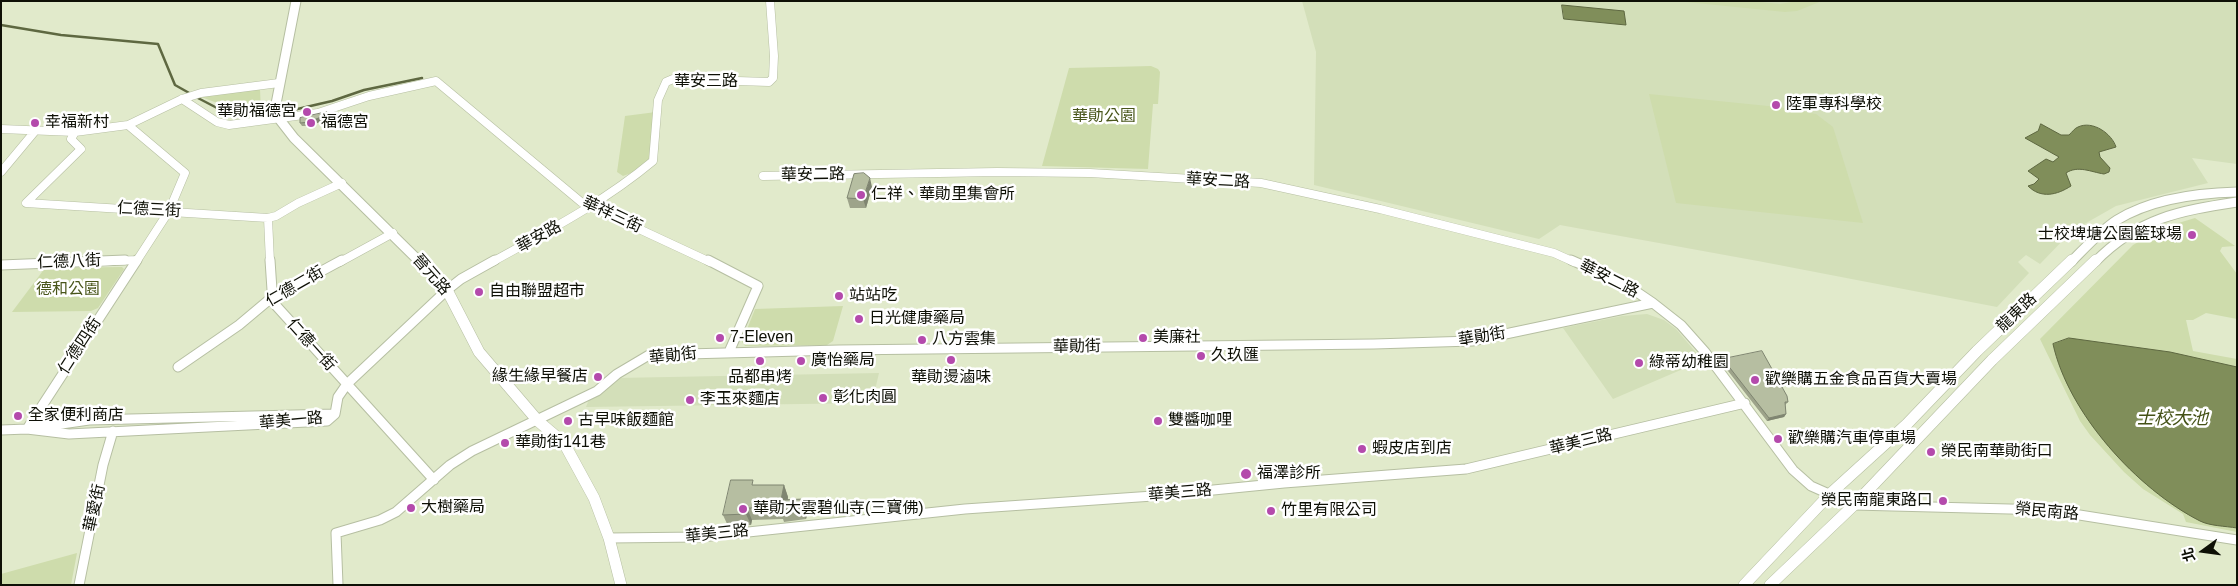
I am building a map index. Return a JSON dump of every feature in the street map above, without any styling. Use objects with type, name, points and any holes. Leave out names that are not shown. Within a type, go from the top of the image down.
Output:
[{"type":"street","points":[[280,120],[275,109],[296,1]]},
{"type":"street","name":"華安三路","points":[[653,161],[657,107],[661,86],[666,82],[673,79],[769,82],[773,78],[774,56],[770,1]]},
{"type":"street","points":[[182,99],[217,122],[229,125],[280,120],[318,113],[369,96],[436,81]]},
{"type":"street","name":"華祥三街","points":[[436,81],[581,202],[686,249],[758,286]]},
{"type":"street","points":[[1,129],[75,132],[128,125],[182,99],[209,92],[279,83]]},
{"type":"street","name":"晉元路","points":[[280,120],[294,138],[393,233],[447,290],[479,352],[538,421],[564,443],[594,498],[609,538],[621,585]]},
{"type":"street","name":"仁德四街","points":[[26,429],[169,211],[185,173],[128,125]]},
{"type":"street","points":[[1,172],[36,130]]},
{"type":"street","name":"仁德三街","points":[[75,132],[71,139],[81,149],[26,203],[268,218],[276,216],[342,183]]},
{"type":"street","name":"華安路","points":[[447,290],[461,279],[547,234],[626,184],[653,161]]},
{"type":"street","name":"華安二路","points":[[763,176],[997,172],[1090,173],[1260,183],[1380,209],[1554,253],[1625,284],[1653,303]]},
{"type":"street","name":"龍東路","points":[[1830,494],[1906,424],[2033,297],[2117,220],[2134,212],[2174,200],[2213,193],[2237,192]]},
{"type":"street","name":"龍東路","points":[[1854,505],[1992,360],[2113,243],[2132,230],[2151,221],[2184,210],[2237,202]]},
{"type":"street","points":[[268,218],[272,290],[270,300]]},
{"type":"street","points":[[2117,220],[2132,230]]},
{"type":"street","name":"仁德二街","points":[[178,367],[239,325],[270,300],[393,233]]},
{"type":"street","name":"仁德八街","points":[[1,265],[137,260]]},
{"type":"street","points":[[729,352],[758,286]]},
{"type":"street","name":"仁德一街","points":[[335,414],[338,397],[347,384],[447,290]]},
{"type":"street","name":"仁德一街","points":[[270,300],[434,480]]},
{"type":"street","points":[[1653,303],[1681,325],[1745,403],[1793,470],[1811,486],[1830,494],[1744,585]]},
{"type":"street","name":"華勛街","points":[[338,585],[336,533],[380,520],[396,512],[450,465],[472,451],[538,421],[597,391],[617,374],[649,355],[729,352],[1374,344],[1472,341],[1653,303]]},
{"type":"street","name":"華美三路","points":[[609,538],[701,538],[753,530],[965,509],[1153,496],[1284,483],[1466,469],[1745,403]]},
{"type":"street","name":"華美一路","points":[[26,429],[69,434],[205,428],[327,421],[335,414]]},
{"type":"street","name":"華美一路","points":[[1,430],[26,429],[89,420],[335,414]]},
{"type":"street","name":"華愛街","points":[[79,585],[103,465],[113,431]]},
{"type":"street","name":"榮民南路","points":[[1830,494],[1854,505],[2048,510],[2237,540]]},
{"type":"street","points":[[1770,585],[1854,505]]},
{"type":"shaded area","name":"陸軍專科學校","points":[[1302,1],[2237,1],[2237,164],[2192,158],[2208,183],[2116,206],[2072,231],[2040,264],[2026,255],[2018,262],[2029,273],[1997,307],[1560,225],[1539,239],[1314,185],[1316,52]]},
{"type":"shaded area","name":"綠蒂幼稚園","points":[[1647,314],[1664,320],[1676,329],[1699,356],[1683,369],[1613,399],[1563,328],[1622,316]]},
{"type":"shaded area","points":[[879,373],[872,403],[586,407],[591,394],[617,378]]},
{"type":"green space","points":[[1676,1],[1751,1],[1780,4],[1798,1],[1822,1],[1797,11],[1785,12]]},
{"type":"green space","name":"華勛公園","points":[[1151,66],[1160,72],[1158,104],[1153,104],[1148,169],[1042,166],[1069,68]]},
{"type":"green space","points":[[260,88],[261,114],[245,113],[201,97]]},
{"type":"green space","points":[[1649,94],[1778,107],[1816,114],[1833,127],[1863,223],[1676,203]]},
{"type":"green space","points":[[656,112],[650,159],[634,172],[623,176],[617,172],[625,116]]},
{"type":"green space","points":[[2195,218],[2235,246],[2222,247],[2220,251],[2237,274],[2237,319],[2206,313],[2193,320],[2186,320],[2193,351],[2237,359],[2237,532],[2186,522],[2183,514],[2143,489],[2124,472],[2090,435],[2080,421],[2040,339],[2133,245],[2165,227]]},
{"type":"green space","name":"德和公園","points":[[122,267],[124,269],[98,308],[91,311],[12,312],[45,268]]},
{"type":"green space","points":[[843,306],[833,341],[827,345],[745,346],[742,342],[755,309]]},
{"type":"green space","points":[[77,553],[71,585],[1,585],[1,574]]},
{"type":"water","points":[[1562,5],[1624,11],[1626,25],[1564,19]]},
{"type":"water","points":[[2041,124],[2061,135],[2069,135],[2084,125],[2096,127],[2106,133],[2116,147],[2099,152],[2100,157],[2110,168],[2109,172],[2104,174],[2075,170],[2066,173],[2071,186],[2066,189],[2049,194],[2038,193],[2033,190],[2028,186],[2034,184],[2039,179],[2028,171],[2046,159],[2053,162],[2059,157],[2025,138],[2038,131]]},
{"type":"water","name":"士校大池","points":[[2069,338],[2170,352],[2237,367],[2237,528],[2204,523],[2176,507],[2153,490],[2108,446],[2089,422],[2073,396],[2061,370],[2053,344]]},
{"type":"building","points":[[327,112],[328,114],[309,122],[300,123],[300,118]]},
{"type":"building","points":[[864,173],[870,178],[863,199],[847,198],[854,174]]},
{"type":"building","name":"歡樂購五金食品百貨大賣場","points":[[1762,351],[1787,396],[1788,402],[1785,402],[1786,414],[1769,418],[1723,359]]},
{"type":"building","points":[[731,480],[753,480],[752,485],[784,485],[781,500],[804,499],[802,508],[779,510],[780,508],[747,508],[746,514],[723,515]]},
{"type":"waterway","points":[[1,25],[61,35],[158,44],[175,85],[191,94]]},
{"type":"waterway","points":[[196,97],[219,109],[263,117],[332,101],[364,90],[422,78]]},
{"type":"place","name":"陸軍專科學校","points":[[1776,105]]},
{"type":"place","name":"華勛福德宮","points":[[307,112]]},
{"type":"place","name":"幸福新村","points":[[35,123]]},
{"type":"place","name":"福德宮","points":[[311,123]]},
{"type":"place","name":"仁祥、華勛里集會所","points":[[861,195]]},
{"type":"place","name":"士校埤塘公園籃球場","points":[[2192,235]]},
{"type":"place","name":"自由聯盟超市","points":[[479,292]]},
{"type":"place","name":"站站吃","points":[[839,296]]},
{"type":"place","name":"日光健康藥局","points":[[859,319]]},
{"type":"place","name":"7-Eleven","points":[[720,338]]},
{"type":"place","name":"美廉社","points":[[1143,338]]},
{"type":"place","name":"八方雲集","points":[[922,340]]},
{"type":"place","name":"久玖匯","points":[[1201,356]]},
{"type":"place","name":"華勛燙滷味","points":[[951,360]]},
{"type":"place","name":"品都串烤","points":[[760,361]]},
{"type":"place","name":"廣怡藥局","points":[[801,361]]},
{"type":"place","name":"綠蒂幼稚園","points":[[1639,363]]},
{"type":"place","name":"緣生緣早餐店","points":[[598,377]]},
{"type":"place","name":"歡樂購五金食品百貨大賣場","points":[[1755,380]]},
{"type":"place","name":"彰化肉圓","points":[[823,398]]},
{"type":"place","name":"李玉來麵店","points":[[690,400]]},
{"type":"place","name":"全家便利商店","points":[[18,416]]},
{"type":"place","name":"古早味飯麵館","points":[[568,421]]},
{"type":"place","name":"雙醬咖哩","points":[[1158,421]]},
{"type":"place","name":"歡樂購汽車停車場","points":[[1778,439]]},
{"type":"place","name":"華勛街141巷","points":[[505,443]]},
{"type":"place","name":"蝦皮店到店","points":[[1362,449]]},
{"type":"place","name":"榮民南華勛街口","points":[[1931,452]]},
{"type":"place","name":"福澤診所","points":[[1246,474]]},
{"type":"place","name":"榮民南龍東路口","points":[[1943,501]]},
{"type":"place","name":"大樹藥局","points":[[411,508]]},
{"type":"place","name":"華勛大雲碧仙寺(三寶佛)","points":[[743,509]]},
{"type":"place","name":"竹里有限公司","points":[[1271,511]]}]
